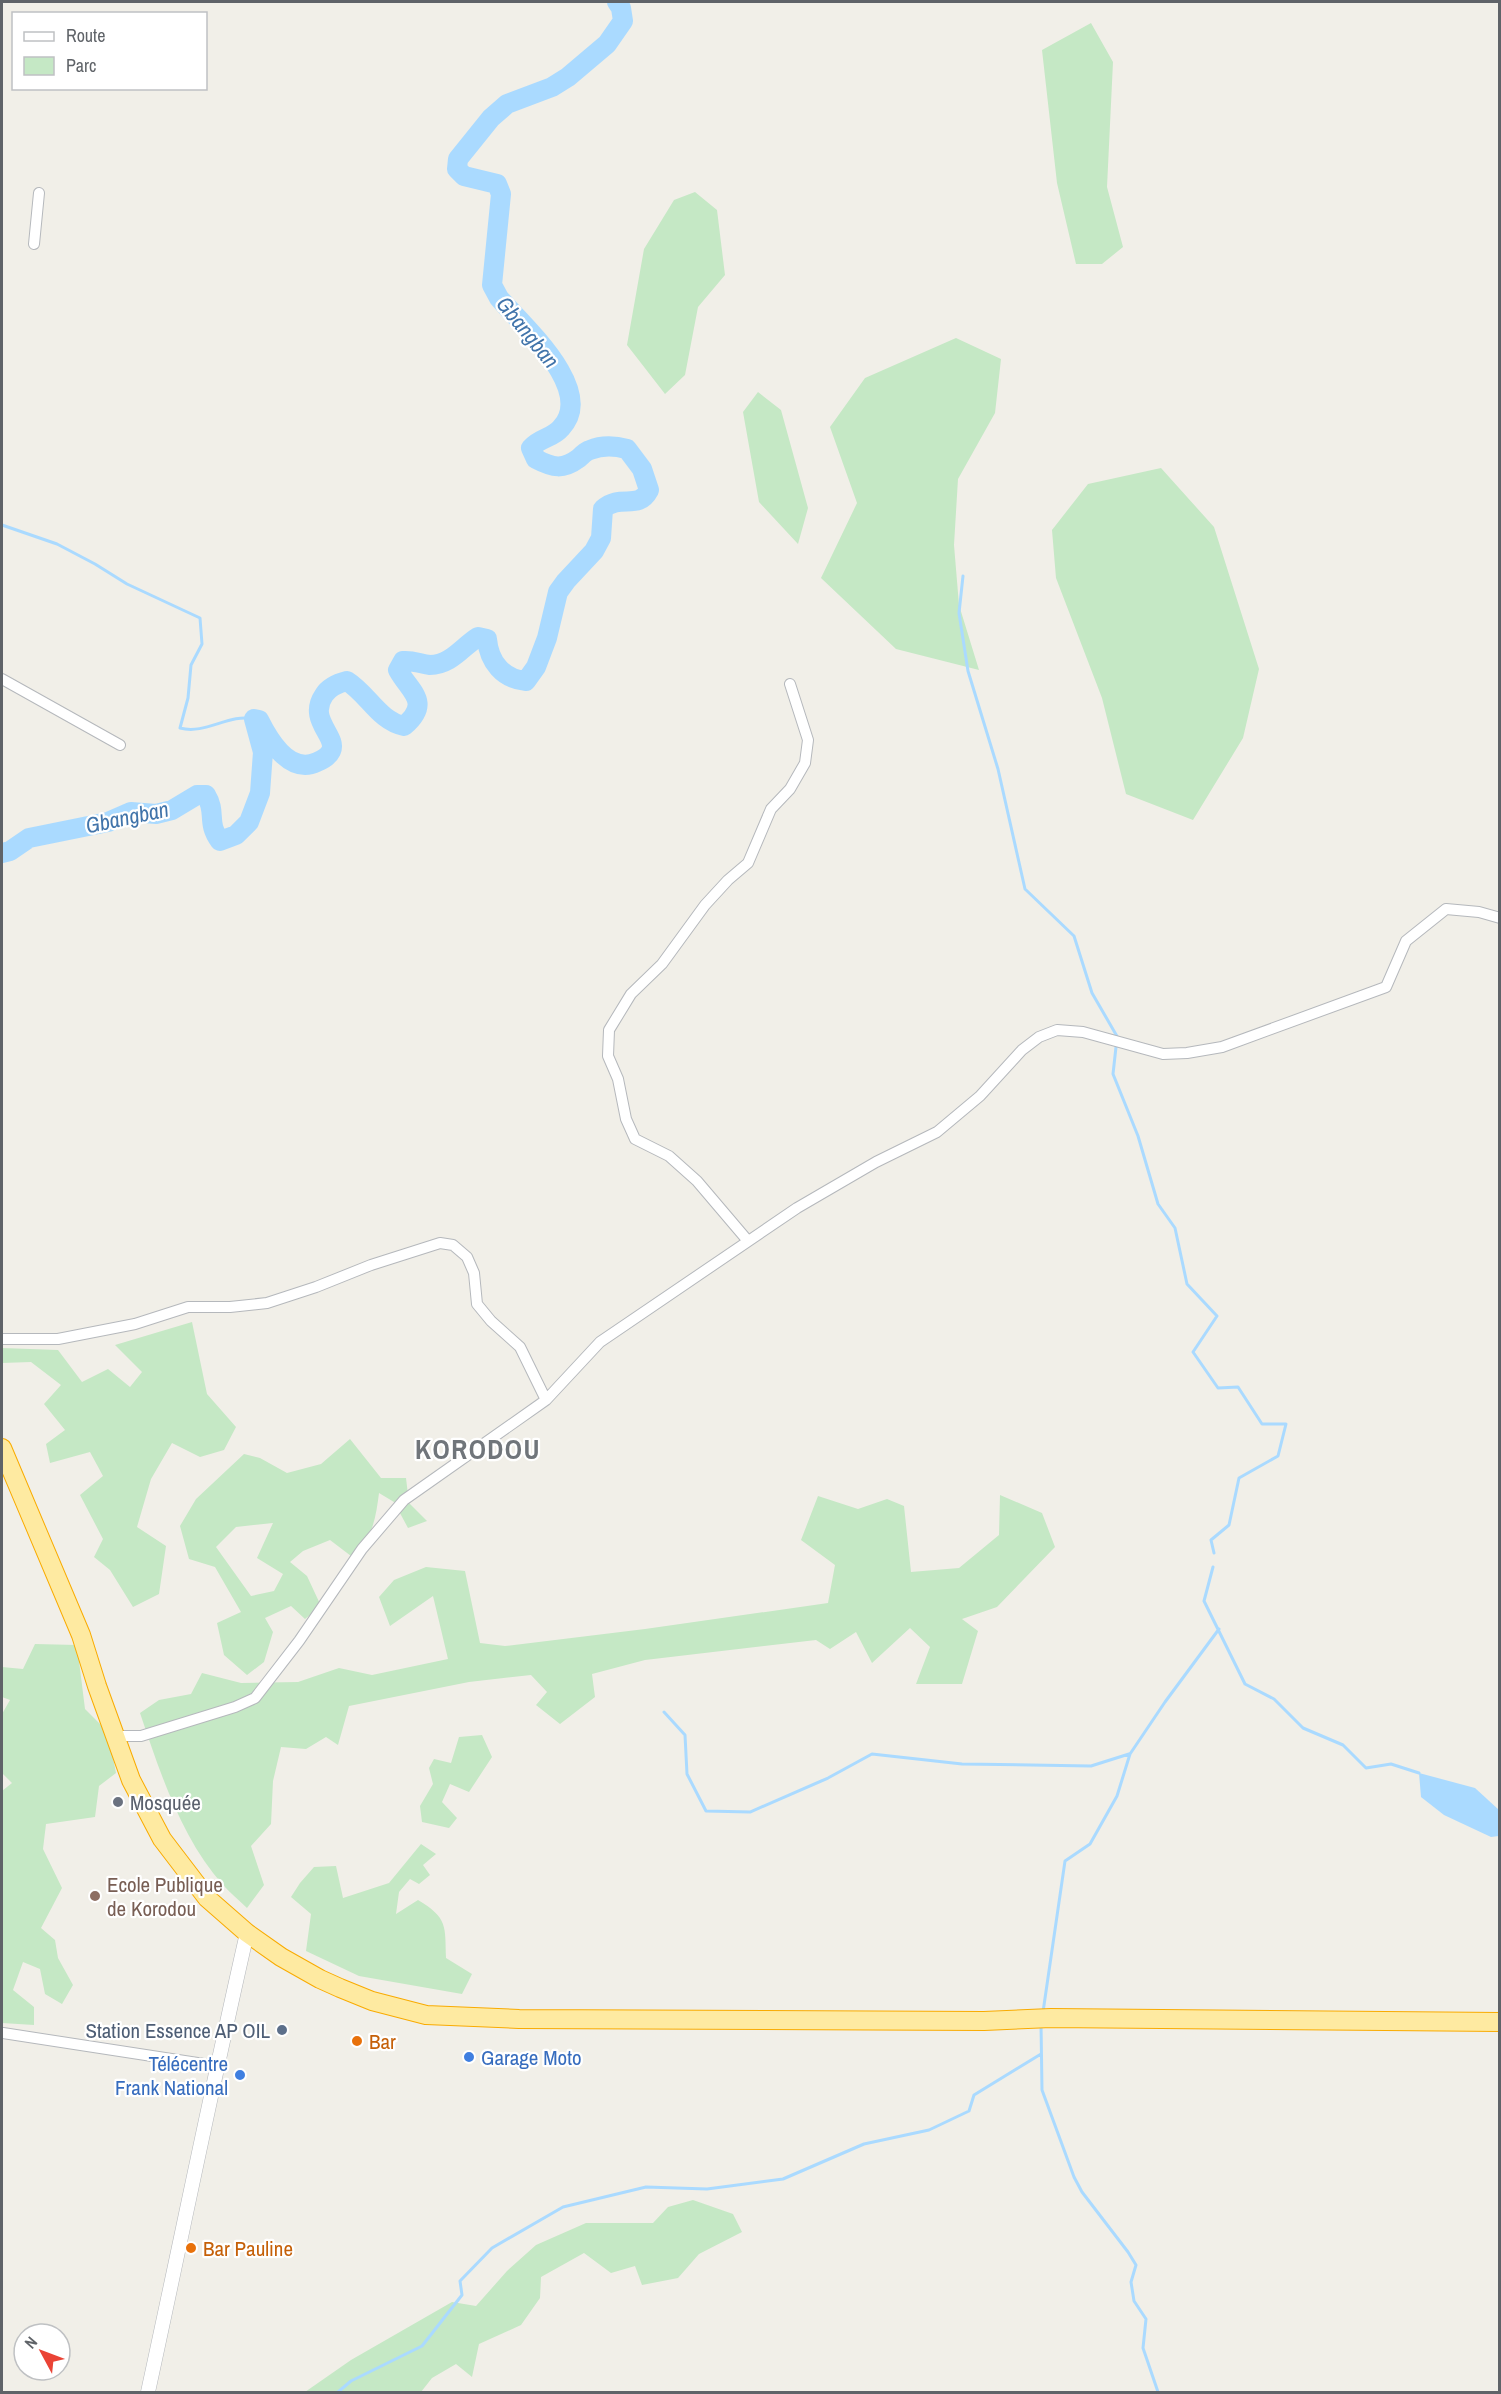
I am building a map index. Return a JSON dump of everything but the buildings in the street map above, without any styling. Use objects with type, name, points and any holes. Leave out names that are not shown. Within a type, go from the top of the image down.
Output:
[{"type":"highway","points":[[2,1448],[81,1635],[131,1780],[162,1839],[207,1898],[247,1933],[320,1980],[372,2001],[426,2015],[519,2019],[984,2021],[1051,2018],[1500,2022]]},
{"type":"street","points":[[34,244],[39,193]]},
{"type":"street","points":[[2,679],[120,745]]},
{"type":"street","points":[[748,1241],[697,1181],[669,1156],[635,1139],[626,1119],[618,1079],[608,1056],[609,1030],[631,994],[662,964],[705,905],[728,880],[748,863],[771,809],[790,789],[806,763],[808,740],[790,684]]},
{"type":"street","points":[[115,1736],[141,1737],[235,1707],[255,1698],[299,1641],[362,1549],[404,1500],[546,1400],[600,1341],[797,1208],[876,1162],[937,1132],[980,1096],[1022,1050],[1039,1037],[1057,1030],[1083,1032],[1163,1054],[1222,1047],[1386,987],[1406,941],[1446,909],[1479,912],[1500,918]]},
{"type":"street","points":[[2,1339],[58,1339],[135,1324],[188,1307],[230,1307],[267,1303],[316,1287],[370,1265],[440,1243],[453,1245],[467,1257],[474,1273],[477,1304],[491,1322],[520,1347],[546,1400]]},
{"type":"street","points":[[147,2392],[247,1933]]},
{"type":"street","points":[[3,2032],[217,2066]]},
{"type":"green space","points":[[1091,23],[1113,62],[1107,187],[1123,247],[1102,264],[1076,264],[1057,183],[1042,50]]},
{"type":"green space","points":[[695,192],[717,210],[725,275],[698,307],[685,375],[665,394],[627,345],[644,249],[674,200]]},
{"type":"green space","points":[[956,338],[1001,359],[995,413],[958,479],[954,545],[959,605],[979,670],[896,649],[821,578],[857,503],[830,427],[865,378]]},
{"type":"green space","points":[[758,392],[781,410],[808,508],[798,544],[759,502],[743,412]]},
{"type":"green space","points":[[1161,468],[1214,527],[1259,669],[1243,738],[1193,820],[1126,794],[1102,698],[1056,578],[1052,530],[1088,484]]},
{"type":"green space","points":[[192,1322],[207,1394],[236,1427],[224,1450],[200,1457],[172,1443],[151,1479],[137,1527],[166,1546],[159,1594],[133,1607],[110,1570],[94,1557],[103,1539],[80,1495],[103,1476],[90,1452],[50,1463],[46,1444],[65,1430],[44,1404],[61,1385],[31,1362],[2,1363],[2,1348],[58,1350],[82,1382],[108,1369],[130,1387],[142,1372],[115,1345]]},
{"type":"green space","points":[[350,1439],[381,1478],[406,1478],[409,1503],[427,1521],[408,1528],[394,1502],[379,1493],[372,1529],[358,1551],[351,1556],[330,1540],[303,1551],[290,1562],[307,1576],[321,1606],[305,1619],[291,1606],[265,1618],[273,1632],[264,1662],[247,1675],[224,1655],[217,1623],[241,1612],[215,1567],[189,1559],[180,1526],[196,1499],[244,1454],[260,1458],[287,1473],[321,1464]],"holes":[[[273,1523],[257,1558],[283,1574],[274,1591],[251,1596],[216,1547],[236,1527]]]},
{"type":"green space","points":[[1000,1495],[1042,1513],[1055,1547],[997,1607],[962,1619],[978,1631],[962,1684],[916,1684],[930,1647],[910,1628],[872,1663],[856,1632],[830,1649],[816,1640],[645,1660],[592,1674],[595,1697],[560,1724],[536,1705],[547,1692],[531,1675],[469,1682],[349,1706],[338,1745],[326,1737],[306,1749],[281,1747],[273,1781],[271,1824],[251,1846],[264,1885],[247,1908],[223,1885],[195,1847],[173,1804],[140,1713],[159,1700],[191,1694],[202,1673],[241,1683],[298,1682],[339,1668],[372,1675],[448,1659],[433,1596],[390,1626],[379,1597],[394,1580],[426,1567],[465,1571],[480,1643],[505,1646],[645,1629],[828,1603],[835,1565],[801,1540],[818,1496],[858,1509],[887,1499],[904,1506],[911,1572],[959,1568],[999,1535]]},
{"type":"green space","points":[[35,1644],[77,1645],[85,1709],[108,1732],[116,1773],[99,1786],[95,1817],[46,1824],[43,1849],[62,1888],[41,1928],[55,1940],[58,1958],[73,1985],[62,2004],[45,1994],[40,1969],[23,1962],[13,1990],[34,2007],[34,2025],[2,2023],[2,1791],[12,1783],[2,1773],[2,1714],[10,1700],[2,1697],[2,1667],[23,1669]]},
{"type":"green space","points":[[482,1735],[492,1757],[469,1792],[450,1784],[442,1802],[457,1818],[449,1828],[422,1822],[420,1806],[433,1784],[429,1768],[434,1759],[451,1763],[459,1737]]},
{"type":"green space","points":[[421,1844],[436,1854],[423,1865],[430,1875],[419,1884],[410,1879],[399,1892],[396,1914],[418,1900],[440,1918],[445,1930],[446,1958],[472,1974],[462,1994],[359,1976],[306,1951],[311,1914],[291,1897],[314,1867],[336,1866],[343,1898],[389,1883]]},
{"type":"green space","points":[[693,2200],[733,2214],[742,2232],[699,2254],[678,2278],[642,2285],[635,2266],[611,2273],[584,2253],[541,2277],[540,2298],[521,2325],[479,2344],[472,2377],[456,2364],[432,2378],[421,2392],[305,2392],[351,2360],[452,2302],[476,2306],[507,2271],[536,2245],[586,2223],[653,2223],[668,2207]]},
{"type":"water","points":[[1419,1773],[1475,1788],[1499,1810],[1499,1836],[1491,1837],[1444,1815],[1421,1797]]},
{"type":"waterway","name":"Gbangban","points":[[2,853],[10,851],[29,838],[108,822],[131,812],[156,814],[172,810],[197,795],[206,795],[211,807],[213,828],[220,841],[236,835],[249,822],[260,793],[263,752],[254,719],[259,720],[268,737],[289,760],[307,765],[317,762],[328,755],[332,745],[321,720],[320,704],[326,692],[338,684],[347,681],[395,723],[404,726],[412,718],[418,704],[413,691],[398,670],[403,661],[430,665],[444,662],[478,637],[487,639],[494,662],[504,673],[526,681],[536,667],[547,638],[558,592],[594,551],[601,538],[603,509],[616,502],[640,500],[649,490],[642,469],[627,449],[609,446],[595,448],[563,466],[553,466],[536,459],[531,448],[561,428],[570,413],[570,395],[552,359],[499,298],[492,285],[501,194],[497,184],[464,176],[457,169],[458,159],[491,118],[507,104],[552,87],[568,77],[607,44],[623,21],[621,8],[617,2]]},
{"type":"waterway","points":[[2,525],[57,544],[127,584],[200,618],[202,644],[191,665],[188,698],[180,728],[199,729],[236,719],[254,719]]},
{"type":"waterway","points":[[963,576],[959,613],[968,671],[998,769],[1025,889],[1074,936],[1092,993],[1118,1038]]},
{"type":"waterway","points":[[1116,1047],[1113,1074],[1138,1136],[1158,1204],[1175,1228],[1187,1284],[1217,1316],[1193,1352],[1218,1388],[1238,1387],[1262,1424],[1286,1424],[1278,1456],[1239,1478],[1229,1525],[1211,1540],[1214,1553]]},
{"type":"waterway","points":[[1213,1567],[1204,1601],[1245,1684],[1274,1699],[1303,1728],[1343,1745],[1366,1768],[1391,1764],[1419,1773]]},
{"type":"waterway","points":[[1043,2012],[1065,1861],[1090,1844],[1117,1796],[1130,1754],[1219,1629]]},
{"type":"waterway","points":[[664,1712],[685,1735],[687,1774],[706,1811],[750,1812],[828,1778],[872,1754],[962,1764],[1091,1766],[1129,1754]]},
{"type":"waterway","points":[[1041,2024],[1042,2090],[1074,2177],[1082,2192],[1136,2265],[1131,2282],[1134,2301],[1146,2319],[1143,2348],[1158,2392]]},
{"type":"waterway","points":[[338,2392],[351,2381],[422,2346],[462,2295],[460,2281],[492,2248],[563,2207],[646,2187],[707,2189],[783,2179],[864,2144],[929,2130],[969,2111],[974,2095],[1041,2054]]},
{"type":"place","name":"Mosquée","points":[[118,1802]]},
{"type":"place","name":"Ecole Publique de Korodou","points":[[95,1896]]},
{"type":"place","name":"Station Essence AP OIL","points":[[282,2030]]},
{"type":"place","name":"Bar","points":[[357,2041]]},
{"type":"place","name":"Garage Moto","points":[[469,2057]]},
{"type":"place","name":"Télécentre Frank National","points":[[240,2075]]},
{"type":"place","name":"Bar Pauline","points":[[191,2248]]},
{"type":"district","name":"KORODOU","points":[[478,1449]]}]
